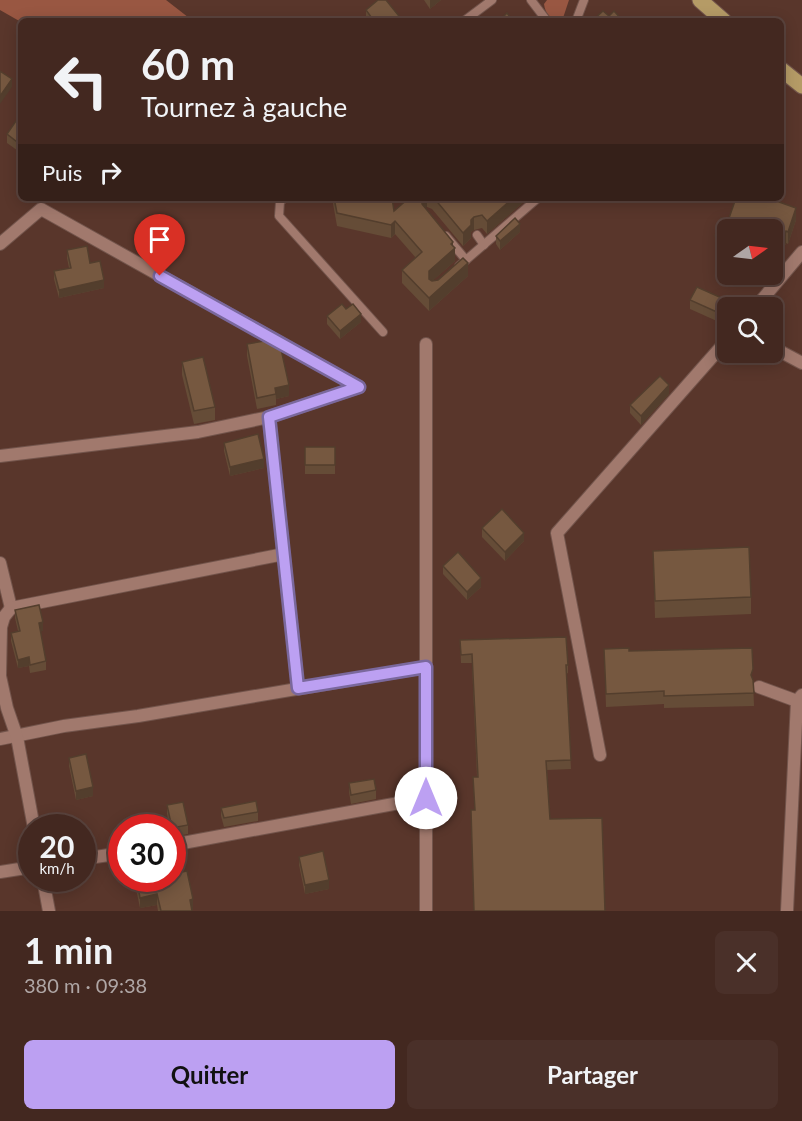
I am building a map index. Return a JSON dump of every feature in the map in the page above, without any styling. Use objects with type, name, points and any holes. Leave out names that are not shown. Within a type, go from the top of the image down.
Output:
[{"type":"main road","points":[[700,0],[721,18]]},
{"type":"main road","points":[[784,72],[802,86]]},
{"type":"street","points":[[0,244],[40,209],[359,387],[269,417],[198,432],[0,456]]},
{"type":"street","points":[[764,297],[802,252]]},
{"type":"street","points":[[426,344],[426,911]]},
{"type":"street","points":[[600,754],[557,533],[717,351]]},
{"type":"street","points":[[783,353],[802,363]]},
{"type":"street","points":[[269,417],[298,688]]},
{"type":"street","points":[[31,814],[17,737],[7,708],[0,676],[1,627],[4,616],[11,608],[284,554]]},
{"type":"street","points":[[0,563],[11,608]]},
{"type":"street","points":[[0,739],[64,726],[138,716],[426,667]]},
{"type":"street","points":[[759,687],[801,700],[787,911]]},
{"type":"street","points":[[186,842],[426,798]]},
{"type":"street","points":[[0,872],[18,869]]},
{"type":"street","points":[[45,892],[49,911]]},
{"type":"lane","points":[[468,18],[492,0]]},
{"type":"lane","points":[[531,0],[545,18]]},
{"type":"lane","points":[[577,18],[584,0]]},
{"type":"lane","points":[[280,201],[279,216],[383,332]]},
{"type":"lane","points":[[450,274],[535,201]]},
{"type":"lane","points":[[440,228],[466,260]]},
{"type":"lane","points":[[477,235],[484,245]]},
{"type":"shaded area","points":[[0,0],[166,0],[189,18],[18,18],[18,20],[0,10]]},
{"type":"shaded area","points":[[547,0],[569,0],[563,18],[552,18],[547,14],[544,4]]},
{"type":"building","points":[[378,0],[386,0],[401,18],[372,18],[366,10]]},
{"type":"building","points":[[603,11],[609,16],[614,11],[620,18],[595,18]]},
{"type":"building","points":[[0,71],[12,79],[0,96]]},
{"type":"building","points":[[18,118],[18,143],[7,134]]},
{"type":"building","points":[[335,201],[392,201],[394,211],[406,201],[422,201],[422,204],[453,242],[451,244],[455,248],[429,271],[429,279],[438,280],[463,258],[468,263],[429,298],[402,270],[422,252],[395,221],[391,225],[337,213]]},
{"type":"building","points":[[436,201],[510,201],[487,221],[482,215],[474,217],[471,225],[463,233]]},
{"type":"building","points":[[735,201],[776,201],[796,208],[788,232],[786,231],[783,240],[783,219],[729,219]]},
{"type":"building","points":[[515,218],[520,224],[500,241],[496,236]]},
{"type":"building","points":[[87,246],[90,263],[100,261],[104,280],[59,290],[54,271],[71,268],[67,250]]},
{"type":"building","points":[[697,287],[720,297],[717,297],[717,312],[690,300]]},
{"type":"building","points":[[342,304],[346,309],[353,304],[361,314],[340,331],[327,316]]},
{"type":"building","points":[[279,340],[289,385],[275,388],[276,394],[257,398],[247,344]]},
{"type":"building","points":[[203,357],[215,407],[194,411],[182,362]]},
{"type":"building","points":[[660,376],[669,385],[641,416],[630,405]]},
{"type":"building","points":[[258,434],[264,459],[230,467],[224,443]]},
{"type":"building","points":[[305,447],[335,447],[335,465],[305,465]]},
{"type":"building","points":[[502,509],[524,533],[505,552],[482,528]]},
{"type":"building","points":[[749,547],[751,597],[655,601],[653,551]]},
{"type":"building","points":[[458,552],[481,578],[467,592],[443,566]]},
{"type":"building","points":[[39,605],[43,622],[39,623],[46,661],[30,665],[29,657],[18,660],[11,633],[20,631],[15,610]]},
{"type":"building","points":[[566,637],[571,760],[546,761],[550,819],[602,818],[605,911],[474,911],[471,810],[475,810],[473,777],[478,777],[472,654],[461,655],[460,640]]},
{"type":"building","points":[[629,648],[629,651],[752,648],[751,675],[754,693],[664,696],[664,691],[606,694],[604,649]]},
{"type":"building","points":[[86,754],[93,787],[76,791],[69,758]]},
{"type":"building","points":[[374,779],[376,790],[351,795],[349,783]]},
{"type":"building","points":[[256,801],[258,812],[224,818],[221,808]]},
{"type":"building","points":[[183,802],[186,814],[169,814],[167,805]]},
{"type":"building","points":[[323,851],[329,880],[305,885],[299,857]]},
{"type":"building","points":[[186,871],[193,899],[190,900],[192,911],[161,911],[157,894],[140,898],[139,892],[186,892]]},
{"type":"route","points":[[160,276],[359,387],[269,417],[298,688],[426,667],[426,798]]}]
